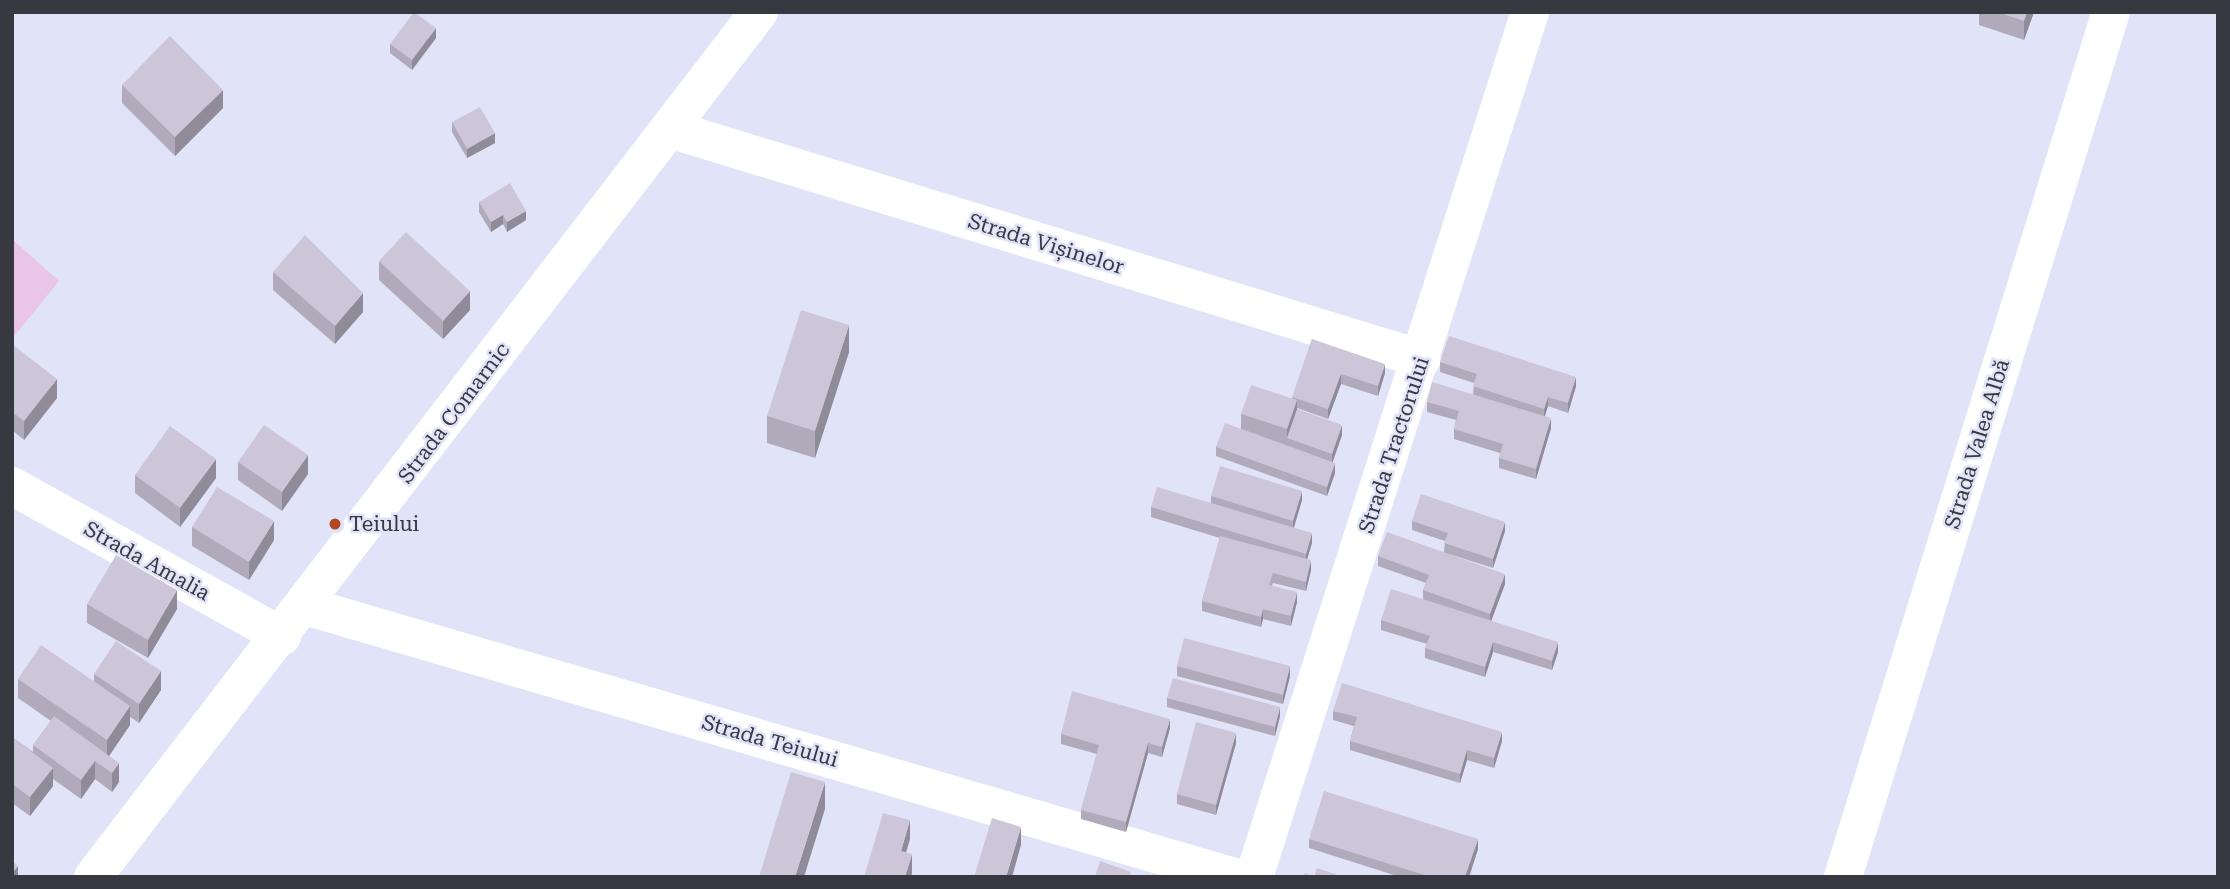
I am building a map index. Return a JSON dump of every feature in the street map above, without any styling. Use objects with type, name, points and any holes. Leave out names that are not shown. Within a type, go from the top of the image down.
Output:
[{"type":"street","name":"Strada Comarnic","points":[[93,877],[282,636],[759,12]]},
{"type":"street","name":"Strada Tractorului","points":[[1254,877],[1422,359],[1530,12]]},
{"type":"street","name":"Strada Valea Albă","points":[[1843,877],[2111,12]]},
{"type":"street","name":"Strada Vișinelor","points":[[670,129],[1422,359]]},
{"type":"street","name":"Strada Amalia","points":[[12,486],[282,636]]},
{"type":"street","name":"Strada Teiului","points":[[305,606],[1235,877]]},
{"type":"shaded area","points":[[12,239],[59,281],[12,339]]},
{"type":"building","points":[[414,12],[436,28],[412,60],[390,44]]},
{"type":"building","points":[[1997,12],[2027,12],[2024,21]]},
{"type":"building","points":[[170,36],[223,90],[175,137],[122,85]]},
{"type":"building","points":[[480,107],[495,133],[467,149],[452,122]]},
{"type":"building","points":[[510,183],[526,211],[507,222],[503,215],[491,222],[479,202]]},
{"type":"building","points":[[406,232],[470,291],[443,321],[379,261]]},
{"type":"building","points":[[305,235],[363,293],[335,326],[273,272]]},
{"type":"building","points":[[801,310],[849,325],[815,431],[767,416]]},
{"type":"building","points":[[1449,336],[1576,377],[1568,403],[1548,397],[1544,409],[1473,386],[1477,374],[1440,362]]},
{"type":"building","points":[[1312,339],[1385,364],[1378,386],[1341,374],[1328,409],[1292,397]]},
{"type":"building","points":[[12,344],[57,379],[24,421],[12,412]]},
{"type":"building","points":[[1432,382],[1551,418],[1536,469],[1499,458],[1503,444],[1454,429],[1459,411],[1427,402]]},
{"type":"building","points":[[1251,385],[1297,400],[1287,429],[1241,414]]},
{"type":"building","points":[[1297,409],[1342,425],[1332,454],[1287,438]]},
{"type":"building","points":[[1225,423],[1335,463],[1327,487],[1216,447]]},
{"type":"building","points":[[264,425],[308,455],[282,492],[238,462]]},
{"type":"building","points":[[170,426],[216,459],[180,508],[135,475]]},
{"type":"building","points":[[1220,466],[1302,491],[1293,521],[1211,496]]},
{"type":"building","points":[[217,487],[274,521],[249,562],[192,527]]},
{"type":"building","points":[[1157,487],[1312,533],[1306,554],[1151,507]]},
{"type":"building","points":[[1421,494],[1505,522],[1493,559],[1444,543],[1448,533],[1412,521]]},
{"type":"building","points":[[1387,532],[1505,574],[1490,614],[1423,590],[1429,575],[1378,556]]},
{"type":"building","points":[[1220,536],[1311,560],[1306,582],[1273,573],[1269,585],[1297,592],[1291,616],[1263,609],[1261,617],[1202,601]]},
{"type":"building","points":[[116,555],[177,590],[148,640],[87,604]]},
{"type":"building","points":[[1391,589],[1558,642],[1552,661],[1493,642],[1485,667],[1425,648],[1430,636],[1381,620]]},
{"type":"building","points":[[1184,638],[1290,666],[1283,695],[1177,666]]},
{"type":"building","points":[[116,641],[161,671],[139,704],[94,674]]},
{"type":"building","points":[[41,645],[130,706],[107,740],[18,679]]},
{"type":"building","points":[[1173,678],[1280,707],[1275,727],[1167,698]]},
{"type":"building","points":[[1342,683],[1502,732],[1494,758],[1467,750],[1460,774],[1350,741],[1357,717],[1333,711]]},
{"type":"building","points":[[1072,691],[1170,719],[1162,747],[1148,743],[1126,822],[1081,810],[1099,745],[1061,734]]},
{"type":"building","points":[[54,716],[119,763],[112,773],[95,761],[81,780],[33,745]]},
{"type":"building","points":[[1196,722],[1236,733],[1216,805],[1177,794]]},
{"type":"building","points":[[12,737],[53,768],[30,797],[12,784]]},
{"type":"building","points":[[791,772],[825,782],[795,877],[759,877]]},
{"type":"building","points":[[1324,791],[1478,839],[1465,877],[1431,877],[1309,839]]},
{"type":"building","points":[[883,813],[910,820],[901,851],[912,854],[905,877],[864,877]]},
{"type":"building","points":[[992,818],[1021,827],[1006,877],[974,877]]},
{"type":"building","points":[[12,861],[18,866],[12,873]]},
{"type":"building","points":[[1100,861],[1131,872],[1129,877],[1095,877]]},
{"type":"building","points":[[1317,868],[1344,877],[1314,877]]},
{"type":"place","name":"Teiului","points":[[335,524]]}]
